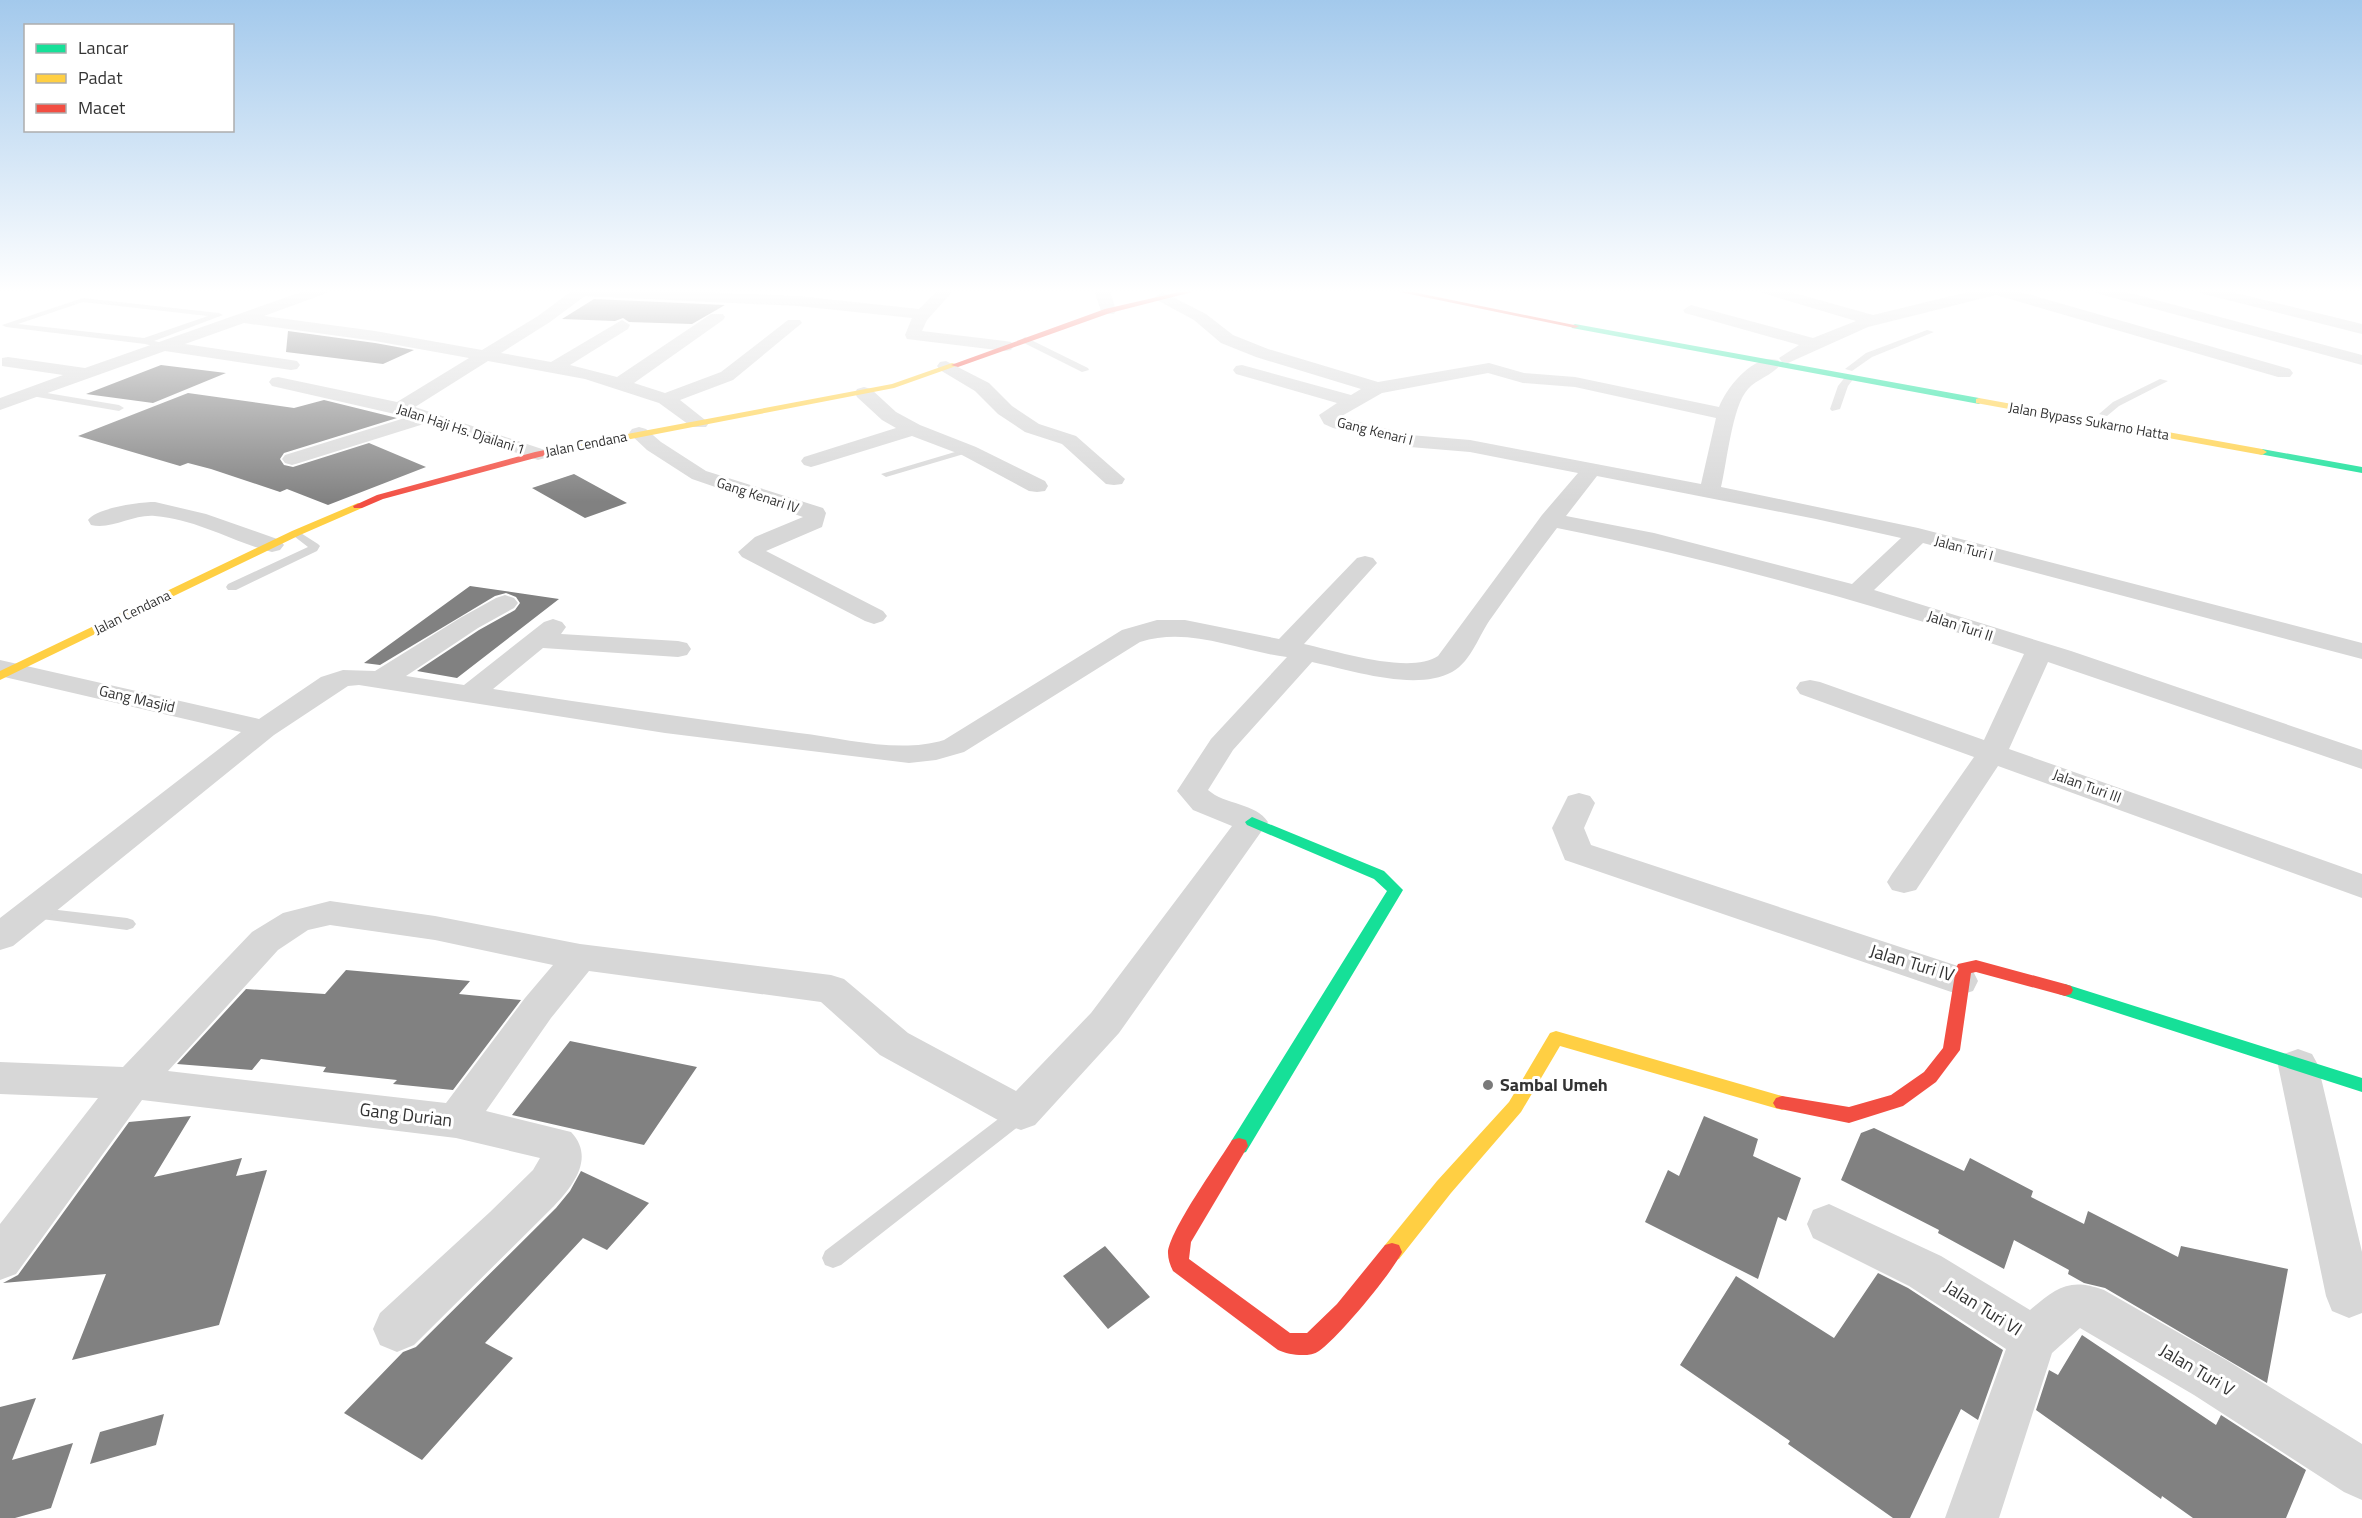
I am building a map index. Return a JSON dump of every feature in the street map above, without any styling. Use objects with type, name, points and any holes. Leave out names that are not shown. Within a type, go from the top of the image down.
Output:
[{"type":"main road","name":"Jalan Cendana","points":[[4,671],[296,533],[380,497],[538,454],[894,386],[961,361]]},
{"type":"main road","name":"Jalan Bypass Sukarno Hatta","points":[[1780,361],[2362,470]]},
{"type":"main road","name":"Jalan Bypass Sukarno Hatta","points":[[1849,374],[2103,414],[2362,459]]},
{"type":"main road","points":[[1252,822],[1379,875],[1395,890],[1180,1240],[1178,1254],[1180,1264],[1286,1343],[1311,1344],[1324,1332],[1369,1281],[1436,1196],[1509,1116],[1539,1071],[1556,1038],[1771,1101],[1850,1116],[1897,1101],[1930,1077],[1951,1050],[1960,981]]},
{"type":"main road","name":"Jalan Turi IV","points":[[1960,981],[1964,968],[1976,966],[2048,985],[2362,1085]]},
{"type":"street","points":[[0,404],[124,361]]},
{"type":"street","points":[[263,361],[291,365]]},
{"type":"street","points":[[400,408],[476,361]]},
{"type":"street","points":[[507,361],[555,368],[620,384],[666,399],[699,423]]},
{"type":"street","points":[[555,368],[566,361]]},
{"type":"street","points":[[620,384],[654,361]]},
{"type":"street","points":[[666,399],[727,376],[746,361]]},
{"type":"street","points":[[1288,361],[1377,388],[1489,368],[1523,378],[1575,382],[1724,414]]},
{"type":"street","points":[[1710,490],[1722,437],[1724,414],[1731,398],[1739,385],[1758,370],[1780,361]]},
{"type":"street","points":[[2242,361],[2284,373]]},
{"type":"street","points":[[8,362],[88,374]]},
{"type":"street","points":[[946,366],[982,387],[1005,410],[1032,428],[1069,440],[1114,479]]},
{"type":"street","points":[[1242,370],[1353,402]]},
{"type":"street","name":"Jalan Haji Hs. Djailani 1","points":[[278,382],[400,408],[538,454]]},
{"type":"street","name":"Gang Kenari I","points":[[1377,388],[1329,415],[1330,420],[1410,441],[1470,446],[1710,490]]},
{"type":"street","points":[[864,393],[889,416],[913,429],[969,451],[1037,486]]},
{"type":"street","points":[[292,459],[428,417]]},
{"type":"street","points":[[811,461],[913,429]]},
{"type":"street","name":"Gang Kenari IV","points":[[639,433],[654,446],[699,475],[815,513],[814,522],[763,542],[750,552],[874,616]]},
{"type":"street","points":[[0,937],[264,729],[336,680],[359,676],[468,695],[880,752],[921,754],[936,752],[954,746],[1131,636],[1145,630],[1167,627],[1185,628],[1390,670],[1416,671],[1441,666],[1453,657],[1470,628],[1550,520],[1591,470]]},
{"type":"street","name":"Jalan Turi I","points":[[1710,490],[1918,535],[2362,651]]},
{"type":"street","points":[[99,520],[133,511],[154,509],[178,514],[273,545]]},
{"type":"street","name":"Jalan Turi II","points":[[1550,520],[1665,542],[1857,593],[2039,651],[2362,760]]},
{"type":"street","points":[[1857,593],[1918,535]]},
{"type":"street","points":[[0,1259],[132,1083],[265,941],[286,926],[318,914],[330,913],[435,928],[580,957],[831,989],[894,1044],[1021,1113],[1105,1023],[1252,822],[1204,803],[1192,791],[1221,745],[1365,563]]},
{"type":"street","points":[[379,681],[469,623],[505,603]]},
{"type":"street","points":[[468,695],[545,633],[678,649]]},
{"type":"street","points":[[1904,882],[1993,752],[2039,651]]},
{"type":"street","name":"Gang Masjid","points":[[4,671],[264,729]]},
{"type":"street","name":"Jalan Turi III","points":[[1810,688],[2362,886]]},
{"type":"street","name":"Jalan Turi IV","points":[[1578,803],[1568,828],[1577,852],[1960,981]]},
{"type":"street","points":[[456,1121],[538,1008],[580,957]]},
{"type":"street","points":[[2298,1065],[2349,1296]]},
{"type":"street","name":"Gang Durian","points":[[0,1078],[132,1083],[456,1121],[556,1144],[562,1155],[557,1172],[506,1226],[397,1329]]},
{"type":"street","name":"Jalan Turi VI","points":[[1828,1224],[1925,1272],[2033,1339],[1972,1518]]},
{"type":"street","name":"Jalan Turi V","points":[[2033,1339],[2070,1306],[2087,1306],[2211,1378],[2362,1474]]},
{"type":"lane","points":[[1067,361],[1085,370]]},
{"type":"lane","points":[[1835,409],[1849,374],[1863,361]]},
{"type":"lane","points":[[2103,414],[2116,404],[2163,381]]},
{"type":"lane","points":[[29,393],[119,408]]},
{"type":"lane","points":[[886,474],[969,451]]},
{"type":"lane","points":[[232,587],[313,549],[315,546],[296,533]]},
{"type":"lane","points":[[31,913],[127,924]]},
{"type":"lane","points":[[832,1258],[1021,1113]]},
{"type":"building","points":[[357,361],[390,361],[383,364]]},
{"type":"building","points":[[161,365],[226,373],[153,403],[86,394]]},
{"type":"building","points":[[188,393],[294,408],[324,400],[397,418],[284,453],[280,459],[284,465],[293,467],[369,443],[426,467],[328,505],[287,489],[280,492],[211,469],[188,463],[180,466],[78,436]]},
{"type":"building","points":[[574,474],[627,503],[585,518],[532,488]]},
{"type":"building","points":[[470,586],[559,599],[457,678],[417,671],[479,630],[515,610],[520,603],[516,597],[506,593],[495,596],[380,665],[364,663]]},
{"type":"building","points":[[346,970],[470,981],[459,994],[521,1000],[453,1090],[393,1084],[397,1080],[323,1072],[326,1067],[261,1059],[252,1070],[177,1064],[246,989],[325,994]]},
{"type":"building","points":[[570,1041],[697,1067],[644,1145],[512,1115]]},
{"type":"building","points":[[191,1116],[154,1177],[242,1158],[236,1176],[267,1170],[219,1325],[72,1360],[106,1274],[3,1283],[18,1275],[129,1122]]},
{"type":"building","points":[[1704,1116],[1758,1139],[1753,1156],[1801,1178],[1786,1221],[1778,1217],[1758,1279],[1645,1222],[1668,1170],[1679,1176]]},
{"type":"building","points":[[1874,1128],[1964,1171],[1970,1158],[2033,1191],[2031,1197],[2084,1224],[2088,1211],[2178,1257],[2181,1246],[2288,1269],[2267,1383],[2105,1288],[2084,1283],[2068,1274],[2069,1270],[2014,1240],[2004,1269],[1938,1233],[1939,1230],[1841,1180],[1861,1133]]},
{"type":"building","points":[[581,1171],[649,1203],[607,1250],[583,1238],[485,1343],[513,1358],[422,1460],[344,1413],[403,1352],[416,1347],[556,1208],[570,1191]]},
{"type":"building","points":[[1105,1246],[1150,1297],[1108,1329],[1063,1276]]},
{"type":"building","points":[[1878,1273],[1908,1288],[2003,1350],[1978,1420],[1961,1409],[1910,1518],[1893,1518],[1788,1444],[1790,1441],[1680,1365],[1736,1276],[1834,1338]]},
{"type":"building","points":[[2082,1335],[2216,1425],[2221,1415],[2306,1470],[2286,1518],[2193,1518],[2162,1496],[2161,1499],[2036,1410],[2049,1370],[2058,1375]]},
{"type":"building","points":[[36,1398],[12,1460],[73,1443],[51,1508],[15,1518],[0,1518],[0,1407]]},
{"type":"building","points":[[164,1414],[156,1445],[90,1464],[100,1432]]},
{"type":"traffic: fast","points":[[1763,361],[1979,401]]},
{"type":"traffic: fast","points":[[2262,452],[2362,470]]},
{"type":"traffic: fast","points":[[1239,1146],[1395,890],[1379,875],[1252,822]]},
{"type":"traffic: fast","points":[[2065,990],[2362,1085]]},
{"type":"traffic: slow","points":[[574,447],[894,386],[955,365]]},
{"type":"traffic: slow","points":[[1979,401],[2262,452]]},
{"type":"traffic: slow","points":[[0,676],[296,533],[358,506]]},
{"type":"traffic: slow","points":[[1392,1252],[1444,1187],[1515,1107],[1556,1038],[1782,1103]]},
{"type":"traffic: jam","points":[[955,365],[967,361]]},
{"type":"traffic: jam","points":[[358,506],[380,497],[538,454],[574,447]]},
{"type":"traffic: jam","points":[[1782,1103],[1849,1115],[1897,1101],[1930,1077],[1951,1050],[1964,968],[1976,966],[2065,990]]},
{"type":"traffic: jam","points":[[1239,1146],[1181,1240],[1178,1254],[1180,1264],[1286,1343],[1311,1344],[1345,1311],[1392,1252]]},
{"type":"place","name":"Sambal Umeh","points":[[1488,1085]]}]
